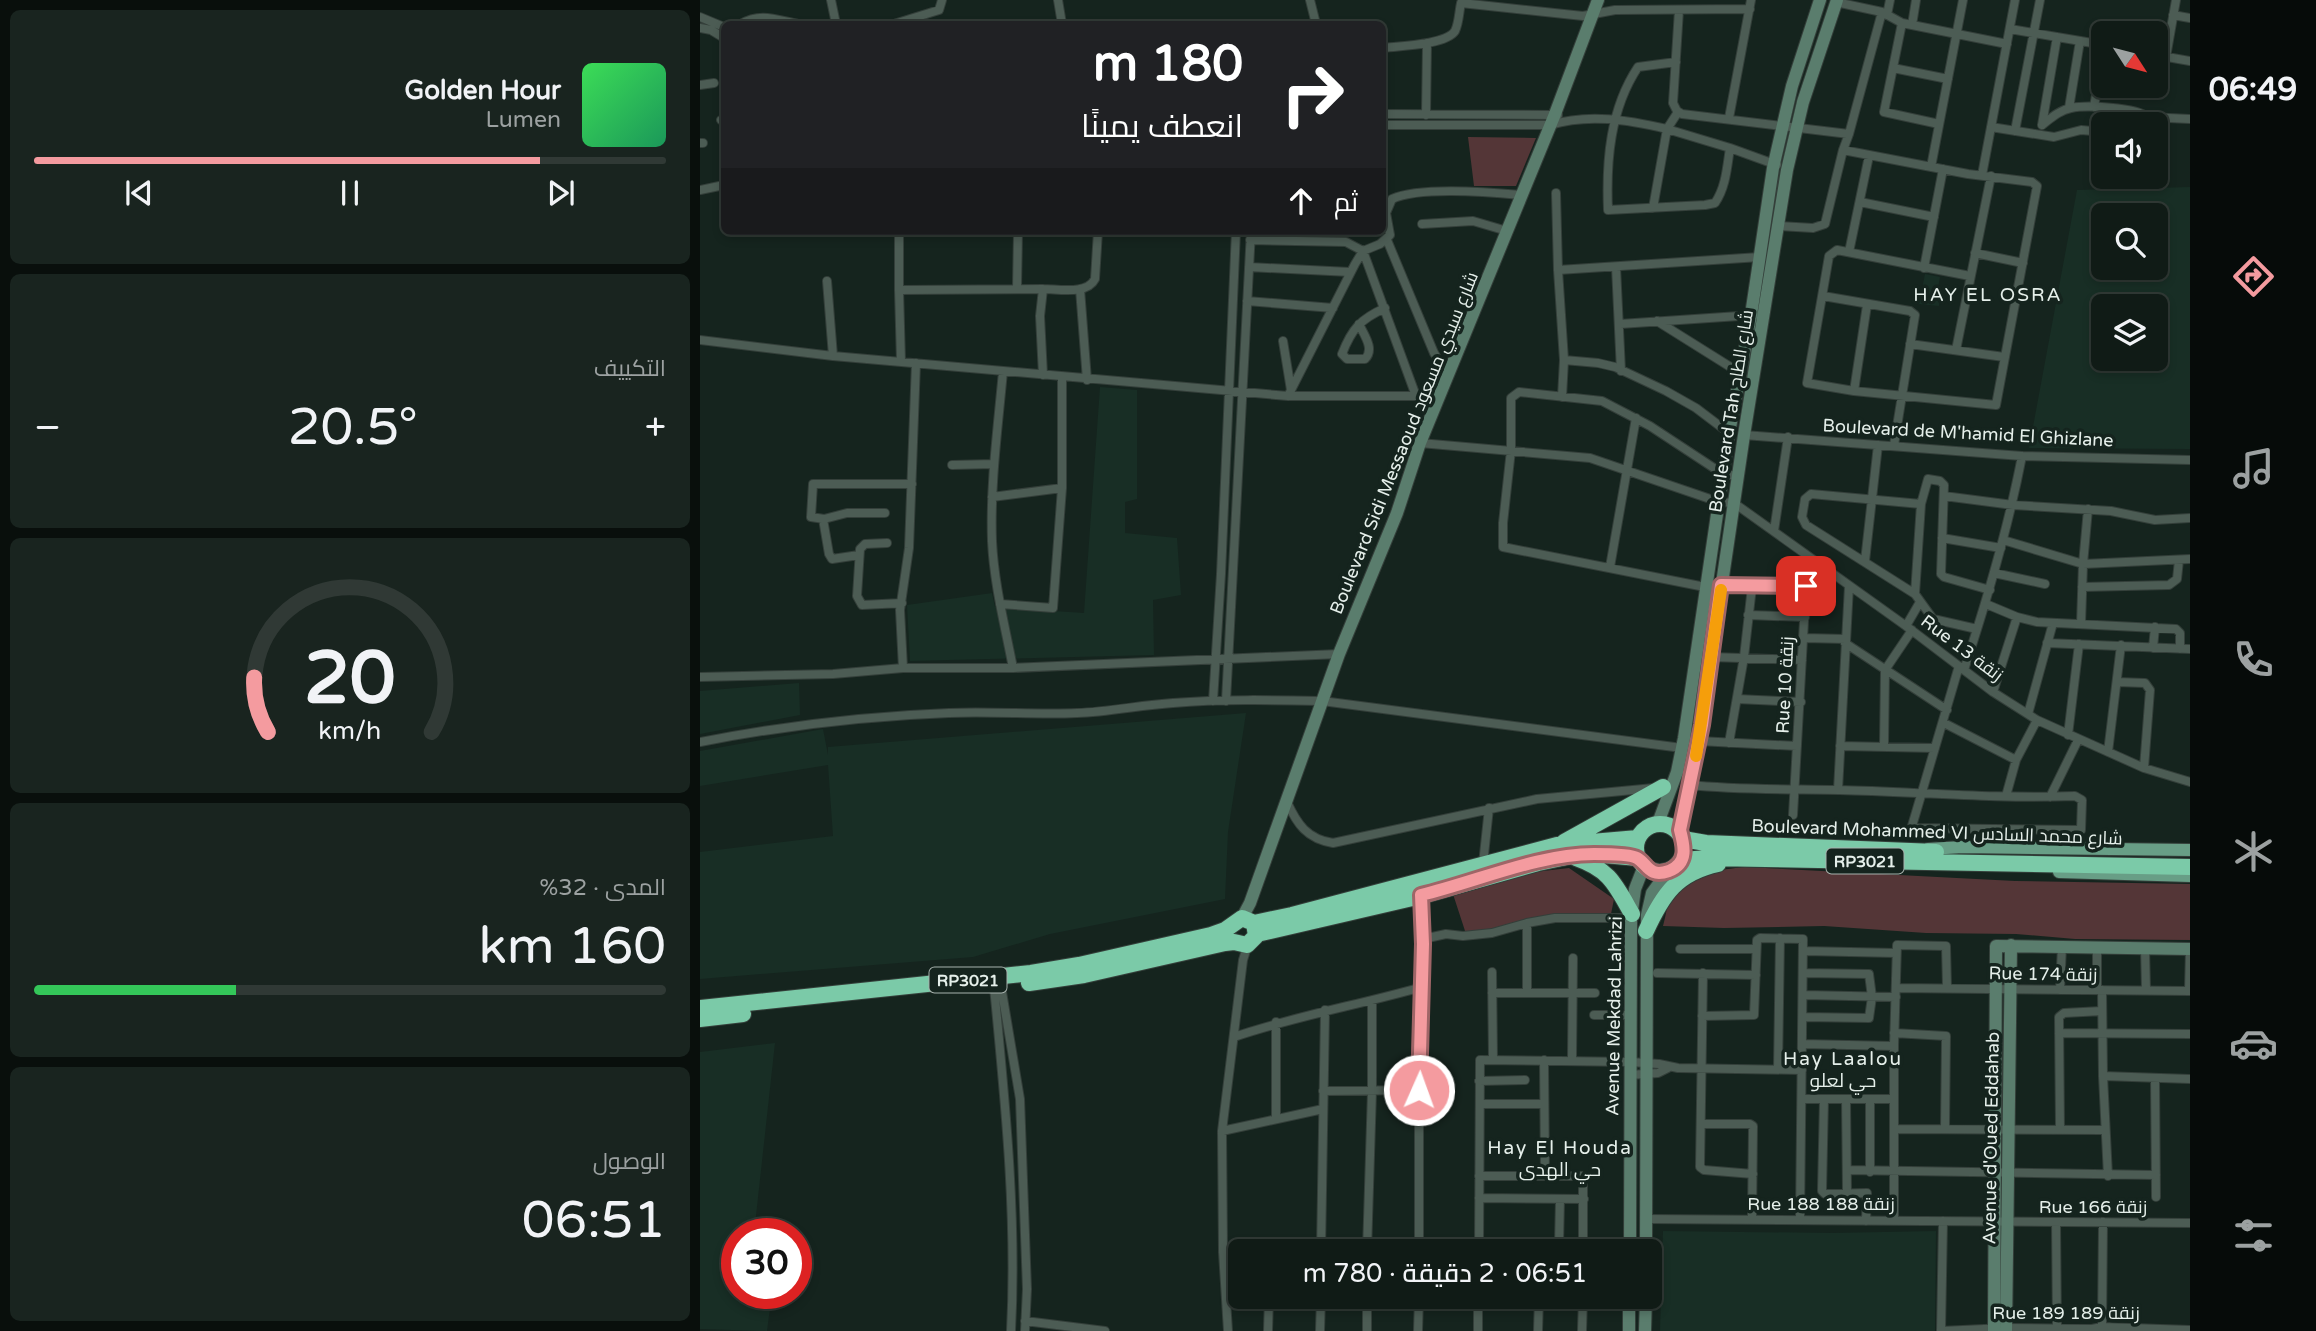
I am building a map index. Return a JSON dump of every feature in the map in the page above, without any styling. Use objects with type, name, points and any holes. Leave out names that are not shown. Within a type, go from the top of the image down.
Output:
[{"type":"highway","points":[[1558,845],[1668,787]]},
{"type":"highway","points":[[1641,862],[1636,851],[1638,838],[1646,828],[1658,823]]},
{"type":"highway","name":"RP3021","points":[[1658,823],[1671,826],[1681,836]]},
{"type":"highway","points":[[1668,871],[1682,860],[1684,852],[1681,836]]},
{"type":"highway","name":"Boulevard Mohammed VI شارع محمد السادس","points":[[1681,836],[1706,843],[2190,860]]},
{"type":"highway","name":"RP3021","points":[[700,1008],[1031,973],[1211,935],[1244,935],[1558,845],[1638,838]]},
{"type":"highway","name":"RP3021","points":[[700,1019],[1069,978],[1421,895],[1571,856],[1593,854],[1641,862],[1656,872],[1668,871]]},
{"type":"highway","points":[[1571,856],[1591,863],[1605,872],[1616,885],[1632,916]]},
{"type":"highway","name":"Boulevard Mohammed VI شارع محمد السادس","points":[[1682,860],[1709,858],[2190,867]]},
{"type":"highway","points":[[1646,931],[1663,897],[1680,880],[1695,870],[1737,859]]},
{"type":"main road","points":[[1909,851],[1963,847],[2190,850]]},
{"type":"main road","points":[[1993,863],[2024,871],[2190,876]]},
{"type":"street","points":[[831,0],[835,21]]},
{"type":"street","points":[[904,21],[939,10],[942,0]]},
{"type":"street","points":[[1058,0],[1062,21]]},
{"type":"street","points":[[1310,0],[1314,21]]},
{"type":"street","name":"Boulevard Sidi Messaoud شارع سيدي مسعود","points":[[1244,935],[1250,903],[1339,654],[1397,513],[1420,443],[1553,119],[1598,0]]},
{"type":"street","name":"Boulevard Tah شارع الطاح","points":[[1681,836],[1699,741],[1744,435],[1758,315],[1760,257],[1774,164],[1792,86],[1820,0]]},
{"type":"street","points":[[1779,226],[1813,228],[1825,224],[1843,150],[1890,0]]},
{"type":"street","points":[[1912,25],[1916,0]]},
{"type":"street","points":[[1931,167],[1963,0]]},
{"type":"street","points":[[1956,350],[1975,253],[1991,127],[2015,0]]},
{"type":"street","points":[[2015,131],[2040,0]]},
{"type":"street","points":[[2168,46],[2176,0]]},
{"type":"street","points":[[1836,1],[1884,13],[1902,23],[2007,44]]},
{"type":"street","name":"Boulevard Tah شارع الطاح","points":[[1658,823],[1682,748],[1740,373],[1758,315],[1779,226],[1796,127],[1836,1]]},
{"type":"street","points":[[1386,48],[1427,43],[1452,35],[1456,29],[1461,3],[1583,16],[1606,10],[1679,10],[1750,4],[1729,118]]},
{"type":"street","points":[[1678,112],[1673,103],[1679,10]]},
{"type":"street","points":[[2174,15],[2190,18]]},
{"type":"street","points":[[746,21],[762,16],[785,21]]},
{"type":"street","points":[[700,17],[721,26]]},
{"type":"street","points":[[1902,23],[1884,112],[1939,124]]},
{"type":"street","points":[[700,27],[721,37]]},
{"type":"street","points":[[2010,29],[2091,43]]},
{"type":"street","points":[[2041,135],[2057,37]]},
{"type":"street","points":[[2068,108],[2080,41]]},
{"type":"street","points":[[1426,116],[1427,43]]},
{"type":"street","points":[[2168,57],[2190,61]]},
{"type":"street","points":[[1676,62],[1638,67],[1630,79],[1615,119],[1606,169],[1608,210],[1715,203],[1725,180],[1730,148]]},
{"type":"street","points":[[1893,68],[1948,79]]},
{"type":"street","points":[[700,85],[714,83]]},
{"type":"street","points":[[2094,107],[2095,98]]},
{"type":"street","points":[[2042,125],[2068,108],[2094,107],[2140,112]]},
{"type":"street","points":[[1678,112],[1849,134]]},
{"type":"street","points":[[1653,208],[1667,129],[1678,112]]},
{"type":"street","points":[[1386,114],[1615,119],[1667,129],[1788,168]]},
{"type":"street","points":[[1386,125],[1553,119]]},
{"type":"street","points":[[2168,120],[2190,119]]},
{"type":"street","points":[[1991,127],[2059,137],[2081,130],[2091,131]]},
{"type":"street","points":[[1843,150],[2032,182],[2037,186],[1996,405],[1854,391],[1807,383],[1829,257],[1837,250],[1970,276]]},
{"type":"street","points":[[1849,252],[1869,156]]},
{"type":"street","points":[[1924,268],[1943,169]]},
{"type":"street","points":[[700,191],[721,186]]},
{"type":"street","points":[[1448,375],[1434,353],[1387,240],[1390,229],[1387,205],[1398,196],[1409,194],[1474,192],[1521,195]]},
{"type":"street","points":[[1556,193],[1564,360],[1562,397]]},
{"type":"street","points":[[1860,202],[1934,217]]},
{"type":"street","points":[[1422,224],[1473,221],[1507,231]]},
{"type":"street","points":[[899,235],[901,362]]},
{"type":"street","points":[[1017,289],[1018,235]]},
{"type":"street","points":[[898,290],[1080,289],[1092,285],[1095,279],[1098,235]]},
{"type":"street","points":[[1213,701],[1236,235]]},
{"type":"street","points":[[1226,701],[1250,236],[1346,242],[1363,251],[1416,396]]},
{"type":"street","points":[[1289,393],[1363,251],[1387,240]]},
{"type":"street","points":[[1975,253],[2023,263]]},
{"type":"street","points":[[1558,270],[1760,257]]},
{"type":"street","points":[[1249,267],[1350,272]]},
{"type":"street","points":[[1616,267],[1621,371]]},
{"type":"street","points":[[827,281],[833,356]]},
{"type":"street","points":[[1043,289],[1040,316],[1043,375]]},
{"type":"street","points":[[1080,289],[1087,380]]},
{"type":"street","points":[[1823,296],[1913,312],[1915,316],[1894,445]]},
{"type":"street","points":[[1247,301],[1334,308]]},
{"type":"street","points":[[1854,391],[1867,305]]},
{"type":"street","points":[[1359,324],[1370,354],[1365,359],[1347,359],[1342,354],[1343,349],[1359,324],[1364,318],[1385,308]]},
{"type":"street","points":[[1620,324],[1758,315]]},
{"type":"street","points":[[1657,321],[1740,373]]},
{"type":"street","points":[[700,340],[833,356],[1087,380],[1289,393],[1439,396]]},
{"type":"street","points":[[1283,341],[1289,393]]},
{"type":"street","points":[[1910,344],[2004,357]]},
{"type":"street","points":[[1564,360],[1598,363],[1621,371],[1676,397],[1729,433]]},
{"type":"street","points":[[903,668],[902,603],[909,548],[916,363]]},
{"type":"street","points":[[1003,371],[994,464],[992,544],[1000,604],[1013,668]]},
{"type":"street","points":[[1000,604],[1053,608],[1062,488],[1062,377]]},
{"type":"street","points":[[1705,586],[1503,547],[1511,450],[1511,398],[1519,392],[1602,401],[1636,418],[1723,474],[1738,476]]},
{"type":"street","points":[[1610,567],[1636,418]]},
{"type":"street","name":"Boulevard de M'hamid El Ghizlane","points":[[1744,435],[2022,456],[2190,460]]},
{"type":"street","points":[[1773,531],[1788,437]]},
{"type":"street","points":[[1420,443],[1590,458],[1719,502],[1734,503]]},
{"type":"street","points":[[1865,561],[1878,445]]},
{"type":"street","points":[[1689,785],[1735,789],[1838,790],[1920,794],[2079,797],[2082,800],[2081,830],[1914,828],[1911,825],[1920,794],[1961,668],[1986,604],[2013,505],[2022,456]]},
{"type":"street","points":[[952,465],[994,464]]},
{"type":"street","points":[[1884,746],[1885,670],[1909,628],[1917,598],[1921,504],[1925,481],[1928,479],[1943,482],[1941,574],[1944,578],[1990,590]]},
{"type":"street","points":[[885,513],[847,513],[823,519],[811,517],[813,484],[912,484]]},
{"type":"street","points":[[992,498],[1062,488]]},
{"type":"street","points":[[1921,504],[1811,494],[1805,499],[1802,517],[1806,525],[1865,561],[1917,598],[1933,619],[1977,629]]},
{"type":"street","points":[[1944,496],[2013,505],[2111,511],[2155,520],[2190,518]]},
{"type":"street","name":"Rue 13 زنقة","points":[[1734,503],[1909,628],[1993,692],[2037,720],[2144,768],[2190,782]]},
{"type":"street","points":[[2081,624],[2082,564],[2088,509]]},
{"type":"street","points":[[823,519],[832,559],[859,555]]},
{"type":"street","points":[[1942,538],[2002,544],[2082,564],[2190,559]]},
{"type":"street","points":[[887,543],[862,545],[857,596],[859,603],[867,606],[902,603]]},
{"type":"street","name":"Rue 10 زنقة","points":[[1794,815],[1806,586],[1810,558]]},
{"type":"street","points":[[2082,587],[2169,585],[2177,579],[2179,560]]},
{"type":"street","points":[[1994,573],[2045,584]]},
{"type":"street","points":[[1721,585],[1806,586]]},
{"type":"street","points":[[1838,790],[1849,586]]},
{"type":"street","points":[[1729,743],[1744,657],[1752,587]]},
{"type":"street","points":[[1986,604],[2017,617],[2053,623],[2155,627],[2179,631],[2180,649]]},
{"type":"street","points":[[1748,615],[1805,617]]},
{"type":"street","points":[[1993,692],[2017,617]]},
{"type":"street","points":[[2028,714],[2053,623]]},
{"type":"street","points":[[2153,648],[2155,627]]},
{"type":"street","points":[[1804,638],[1845,641],[1947,710]]},
{"type":"street","points":[[2047,642],[2190,649]]},
{"type":"street","points":[[2068,735],[2079,644]]},
{"type":"street","points":[[2108,752],[2121,645]]},
{"type":"street","points":[[700,677],[833,674],[903,668],[1013,668],[1339,654]]},
{"type":"street","points":[[1711,657],[1802,660]]},
{"type":"street","points":[[2116,682],[2145,683],[2150,690],[2144,768]]},
{"type":"street","points":[[1737,699],[1801,702]]},
{"type":"street","points":[[700,742],[801,726],[951,713],[1101,712],[1158,704],[1213,701],[1322,701],[1682,748]]},
{"type":"street","points":[[2006,796],[2016,760],[2037,720]]},
{"type":"street","points":[[1944,723],[2016,760]]},
{"type":"street","points":[[2050,797],[2078,740]]},
{"type":"street","points":[[1699,741],[1797,746]]},
{"type":"street","points":[[1840,746],[1935,748]]},
{"type":"street","points":[[1287,802],[1295,820],[1306,834],[1320,841],[1333,843],[1537,799],[1668,787]]},
{"type":"street","points":[[1483,866],[1489,808]]},
{"type":"street","name":"Avenue Mekdad Lahrizi","points":[[1630,1239],[1632,916],[1641,862]]},
{"type":"street","name":"Avenue Mekdad Lahrizi","points":[[1646,1239],[1646,931],[1650,899],[1668,871]]},
{"type":"street","points":[[1419,1239],[1423,939],[1421,895]]},
{"type":"street","points":[[1423,939],[1446,934],[1463,936],[1492,933],[1555,918],[1632,916]]},
{"type":"street","points":[[1527,923],[1527,993]]},
{"type":"street","points":[[1228,1331],[1223,1252],[1222,1131],[1244,935]]},
{"type":"street","points":[[1702,1016],[1754,1015],[1756,941],[1760,937],[1803,939],[1800,1220]]},
{"type":"street","points":[[1778,1069],[1780,938]]},
{"type":"street","name":"Avenue d'Oued Eddahab","points":[[2000,1330],[2004,989],[2011,944],[1998,944],[1995,948],[2004,989]]},
{"type":"street","points":[[2011,944],[2190,949],[2190,991]]},
{"type":"street","points":[[1804,951],[1946,946],[1947,988]]},
{"type":"street","points":[[2060,990],[2062,946]]},
{"type":"street","points":[[2097,947],[2108,1176]]},
{"type":"street","points":[[2145,948],[2146,990]]},
{"type":"street","points":[[1680,949],[1756,949]]},
{"type":"street","points":[[1894,1221],[1897,949]]},
{"type":"street","points":[[1572,1060],[1573,958]]},
{"type":"street","points":[[1492,972],[1493,1059]]},
{"type":"street","points":[[1657,973],[1756,975]]},
{"type":"street","points":[[1703,973],[1700,1167],[1704,1170],[1753,1174]]},
{"type":"street","points":[[1802,1017],[1869,1018],[1872,997],[1869,974],[1803,973]]},
{"type":"street","points":[[997,986],[1020,1099],[1026,1262],[1025,1331]]},
{"type":"street","points":[[997,986],[1014,1277],[1012,1331]]},
{"type":"street","points":[[1234,1037],[1276,1022],[1422,987]]},
{"type":"street","name":"Rue 174 زنقة","points":[[1804,995],[1872,997],[1947,988],[2190,991]]},
{"type":"street","points":[[1492,993],[1595,993]]},
{"type":"street","points":[[1367,1239],[1373,1091],[1372,1001]]},
{"type":"street","points":[[1321,1239],[1325,1010]]},
{"type":"street","points":[[2060,1130],[2059,1017],[2064,1013],[2102,1012]]},
{"type":"street","points":[[1594,1016],[1630,1015]]},
{"type":"street","points":[[1276,1022],[1276,1119]]},
{"type":"street","points":[[1894,1033],[1946,1036],[1945,1128]]},
{"type":"street","points":[[2059,1033],[2190,1034]]},
{"type":"street","points":[[1802,1044],[1894,1046]]},
{"type":"street","points":[[1479,1239],[1480,1060],[1572,1060],[1646,1068],[1658,1073],[1668,1068],[1802,1070]]},
{"type":"street","points":[[1544,1060],[1545,1176]]},
{"type":"street","points":[[1631,1068],[1646,1068]]},
{"type":"street","points":[[2103,1076],[2190,1079]]},
{"type":"street","points":[[2155,1077],[2156,1197]]},
{"type":"street","points":[[1479,1081],[1525,1080]]},
{"type":"street","points":[[1323,1091],[1419,1090]]},
{"type":"street","points":[[1802,1098],[1894,1099]]},
{"type":"street","points":[[1824,1098],[1822,1191],[1825,1194],[1867,1193],[1866,1221]]},
{"type":"street","points":[[1846,1098],[1847,1193]]},
{"type":"street","points":[[1870,1099],[1870,1172]]},
{"type":"street","points":[[1480,1104],[1544,1104]]},
{"type":"street","points":[[1222,1131],[1323,1109]]},
{"type":"street","points":[[1702,1124],[1752,1125],[1752,1220]]},
{"type":"street","points":[[1894,1129],[2105,1130]]},
{"type":"street","points":[[1847,1170],[2156,1175]]},
{"type":"street","points":[[1479,1176],[1584,1177],[1583,1239]]},
{"type":"street","points":[[1479,1198],[1584,1199]]},
{"type":"street","points":[[1559,1239],[1560,1199]]},
{"type":"street","name":"Rue 188 زنقة 188","points":[[1646,1219],[2001,1222]]},
{"type":"street","name":"Rue 189 زنقة 189","points":[[1943,1221],[1941,1331],[2057,1328],[2092,1330],[2102,1327],[2190,1330]]},
{"type":"street","name":"Rue 166 زنقة","points":[[2001,1222],[2190,1223]]},
{"type":"street","points":[[2056,1222],[2057,1328]]},
{"type":"street","points":[[2102,1327],[2103,1222]]},
{"type":"street","points":[[1223,1252],[1228,1253]]},
{"type":"street","points":[[1268,1331],[1269,1309]]},
{"type":"street","points":[[1320,1331],[1321,1309]]},
{"type":"street","points":[[1367,1309],[1367,1331]]},
{"type":"street","points":[[1419,1309],[1419,1331]]},
{"type":"street","points":[[1478,1309],[1478,1331]]},
{"type":"street","points":[[1538,1331],[1539,1309]]},
{"type":"street","points":[[1582,1331],[1583,1309]]},
{"type":"street","points":[[1629,1309],[1629,1331]]},
{"type":"street","points":[[1645,1331],[1646,1309]]},
{"type":"street","points":[[1025,1321],[1105,1331]]},
{"type":"shaded area","points":[[1468,137],[1536,138],[1516,186],[1474,186]]},
{"type":"shaded area","points":[[2190,187],[2190,449],[2029,448],[2077,190]]},
{"type":"shaded area","points":[[1925,274],[1940,277],[1936,298],[1940,299],[1939,306],[1919,304]]},
{"type":"shaded area","points":[[1100,387],[1137,390],[1137,499],[1125,502],[1125,533],[1177,538],[1181,595],[1153,600],[1154,655],[910,661],[907,605],[992,593],[995,607],[1084,613]]},
{"type":"shaded area","points":[[799,683],[800,715],[700,734],[700,691]]},
{"type":"shaded area","points":[[1246,713],[1228,832],[1225,899],[1050,934],[973,957],[700,979],[700,852],[833,836],[828,765],[700,786],[700,751],[823,729],[828,755],[828,747]]},
{"type":"shaded area","points":[[1745,867],[2015,881],[2190,884],[2190,940],[2075,939],[1824,926],[1663,926],[1671,897],[1687,880],[1706,873]]},
{"type":"shaded area","points":[[1569,868],[1614,899],[1611,914],[1554,917],[1467,937],[1451,888],[1509,875]]},
{"type":"shaded area","points":[[775,1043],[756,1218],[721,1218],[721,1309],[770,1309],[767,1331],[700,1329],[700,1052]]},
{"type":"shaded area","points":[[1663,1231],[1936,1231],[1935,1331],[1660,1331]]},
{"type":"slow traffic","points":[[1696,756],[1721,590]]},
{"type":"district","name":"HAY EL OSRA","points":[[1988,294]]},
{"type":"district","name":"Hay Laalou حي لعلو","points":[[1843,1069]]},
{"type":"district","name":"Hay El Houda حي الهدى","points":[[1560,1158]]},
{"type":"route","points":[[1419,1090],[1423,944],[1421,895],[1571,856],[1593,854],[1638,858],[1644,866],[1656,872],[1668,871],[1678,865],[1684,852],[1680,830],[1702,725],[1721,585],[1806,586]]}]
